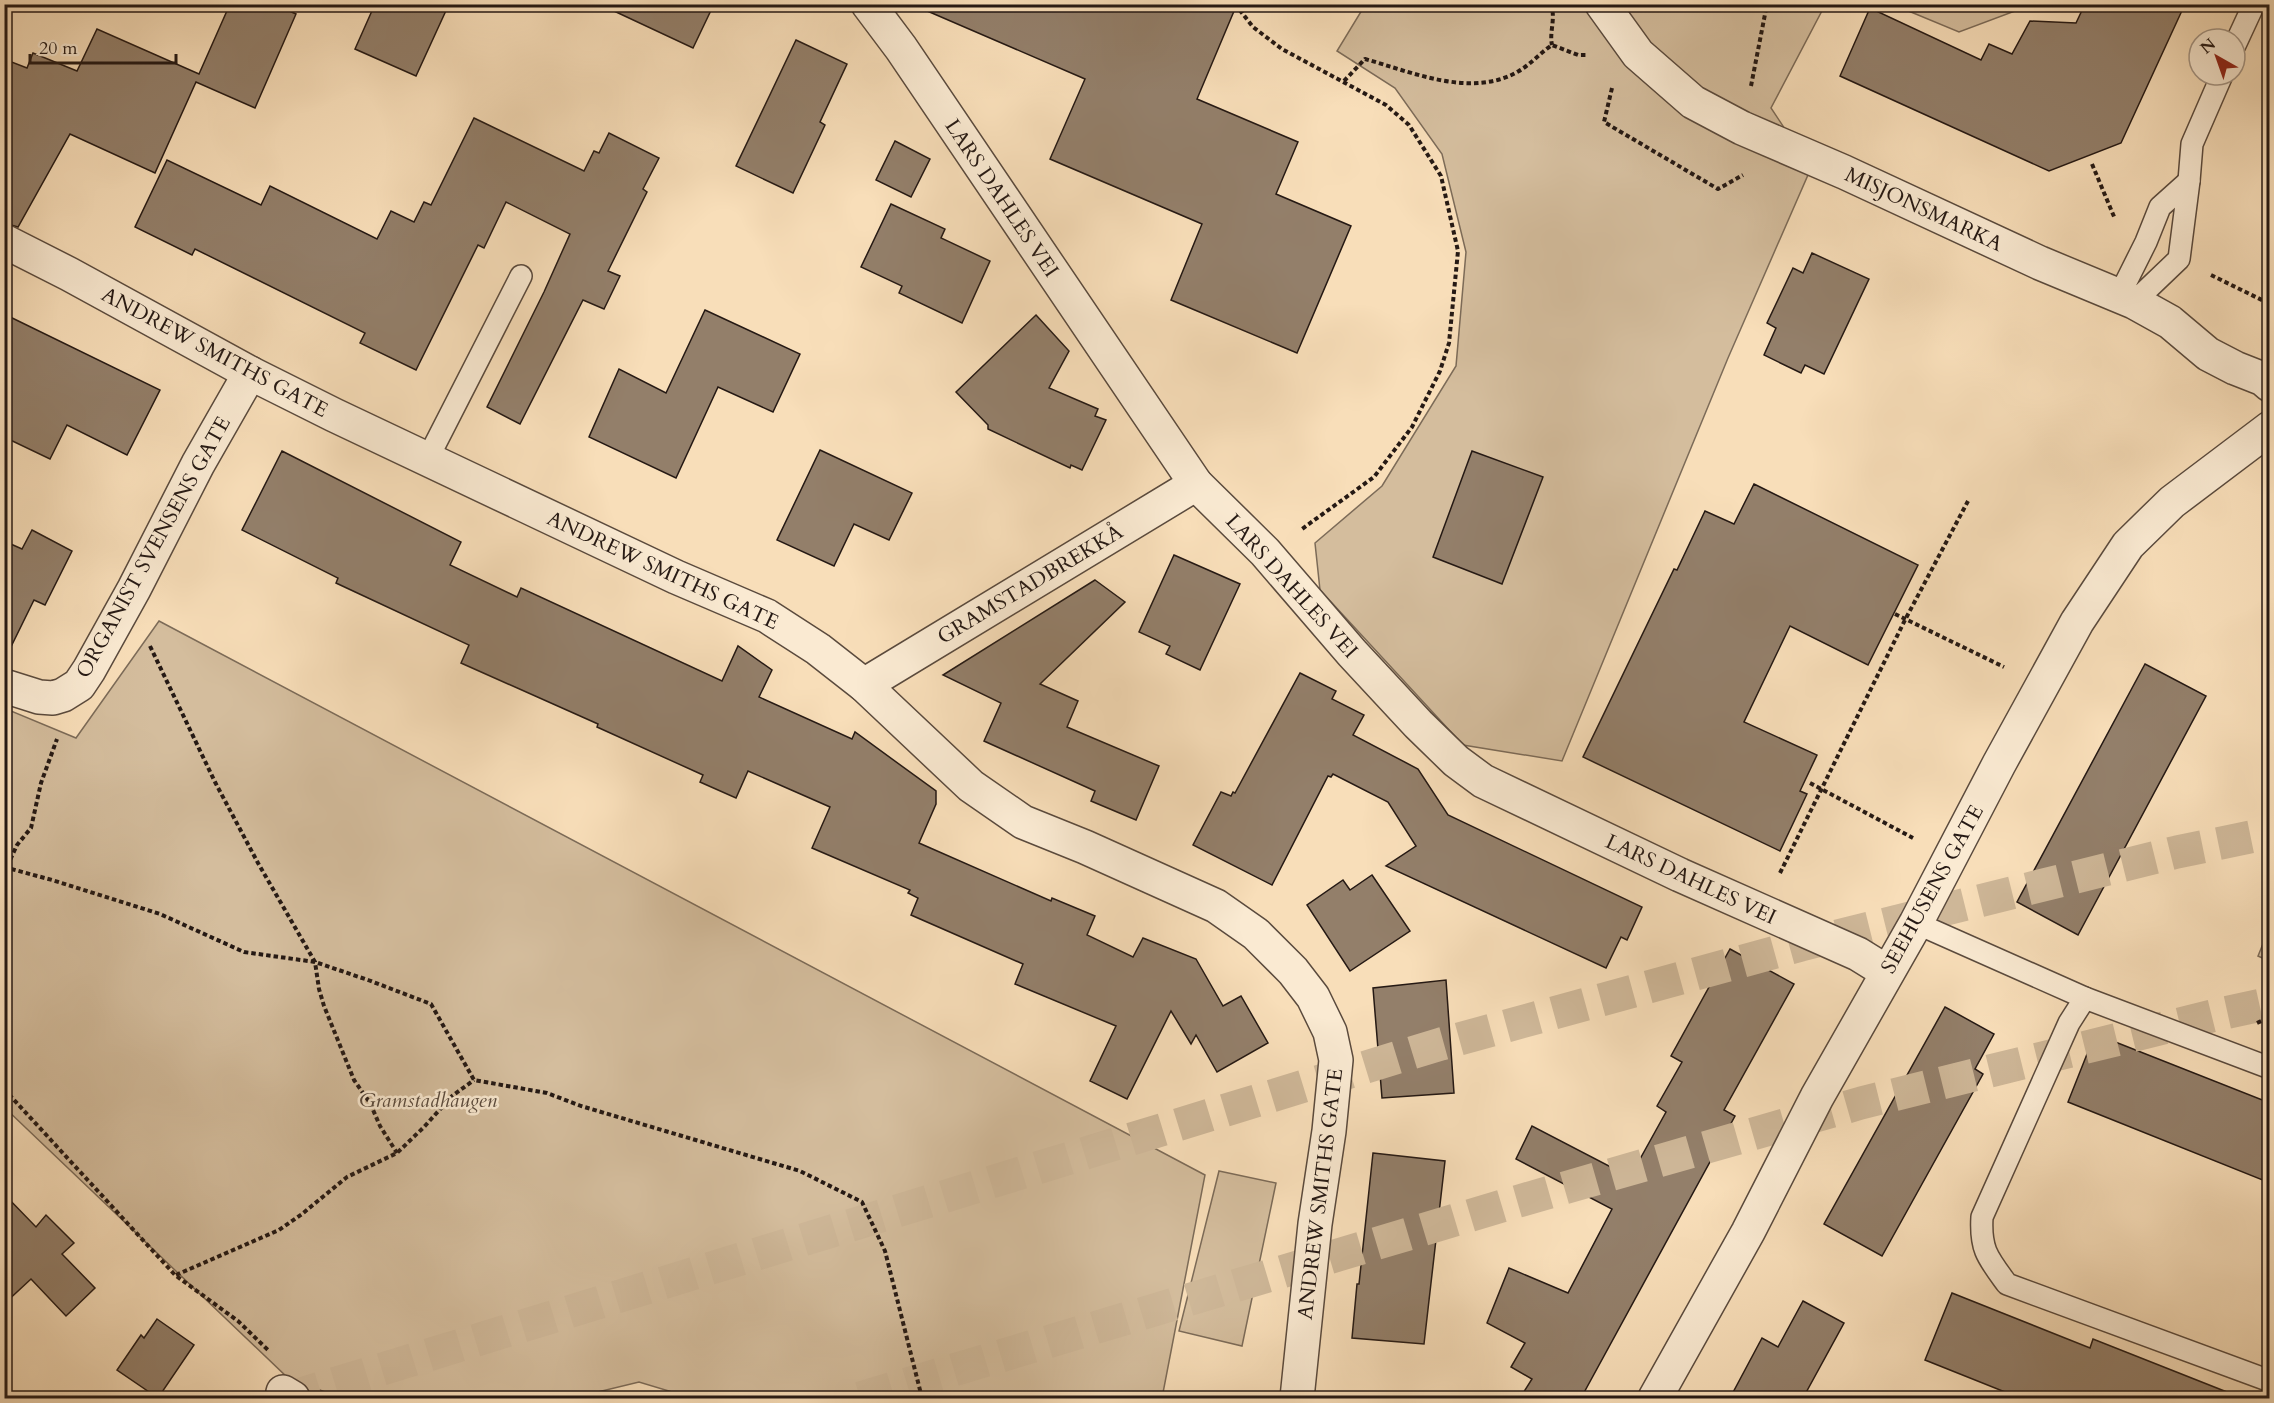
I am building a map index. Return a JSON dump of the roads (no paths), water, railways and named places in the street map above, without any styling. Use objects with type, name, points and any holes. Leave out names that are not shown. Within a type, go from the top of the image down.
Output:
[{"type":"street","name":"LARS DAHLES VEI","points":[[868,4],[902,48],[1196,484],[1265,552],[1418,724],[1456,761],[1483,781],[1761,912],[1858,954],[1887,972]]},
{"type":"street","name":"MISJONSMARKA","points":[[1602,4],[1638,54],[1693,102],[1742,128],[1844,172],[2040,263],[2126,299],[2170,322],[2208,354],[2263,379],[2270,385]]},
{"type":"street","name":"ANDREW SMITHS GATE","points":[[4,242],[69,274],[250,373],[427,460],[676,577],[767,616],[818,649],[864,685],[971,786],[1023,822],[1085,847],[1216,906],[1256,934],[1293,972],[1313,997],[1330,1032],[1336,1060],[1329,1131],[1315,1224],[1297,1398]]},
{"type":"street","name":"ORGANIST SVENSENS GATE","points":[[4,686],[51,696],[79,685],[134,589],[198,464],[250,373]]},
{"type":"street","name":"SEEHUSENS GATE","points":[[1655,1398],[1743,1242],[1817,1097],[1916,924],[1999,764],[2077,622],[2128,546],[2172,502],[2270,428]]},
{"type":"street","name":"GRAMSTADBREKKÅ","points":[[864,685],[1196,484]]},
{"type":"lane","points":[[2243,27],[2254,4]]},
{"type":"lane","points":[[2126,299],[2179,259],[2192,144],[2217,87]]},
{"type":"lane","points":[[2126,299],[2160,207],[2189,181]]},
{"type":"lane","points":[[427,460],[521,276]]},
{"type":"lane","points":[[1916,924],[2085,999],[2270,1068]]},
{"type":"lane","points":[[2085,999],[2069,1023],[1982,1217],[1981,1239],[1988,1259],[2007,1284],[2270,1382]]},
{"type":"tunnel","points":[[288,1398],[1441,1044],[1801,945],[2177,852],[2270,833]]},
{"type":"tunnel","points":[[860,1398],[1512,1203],[1861,1103],[2270,1003]]},
{"type":"park label","name":"Gramstadhaugen","points":[[428,1100]]}]
